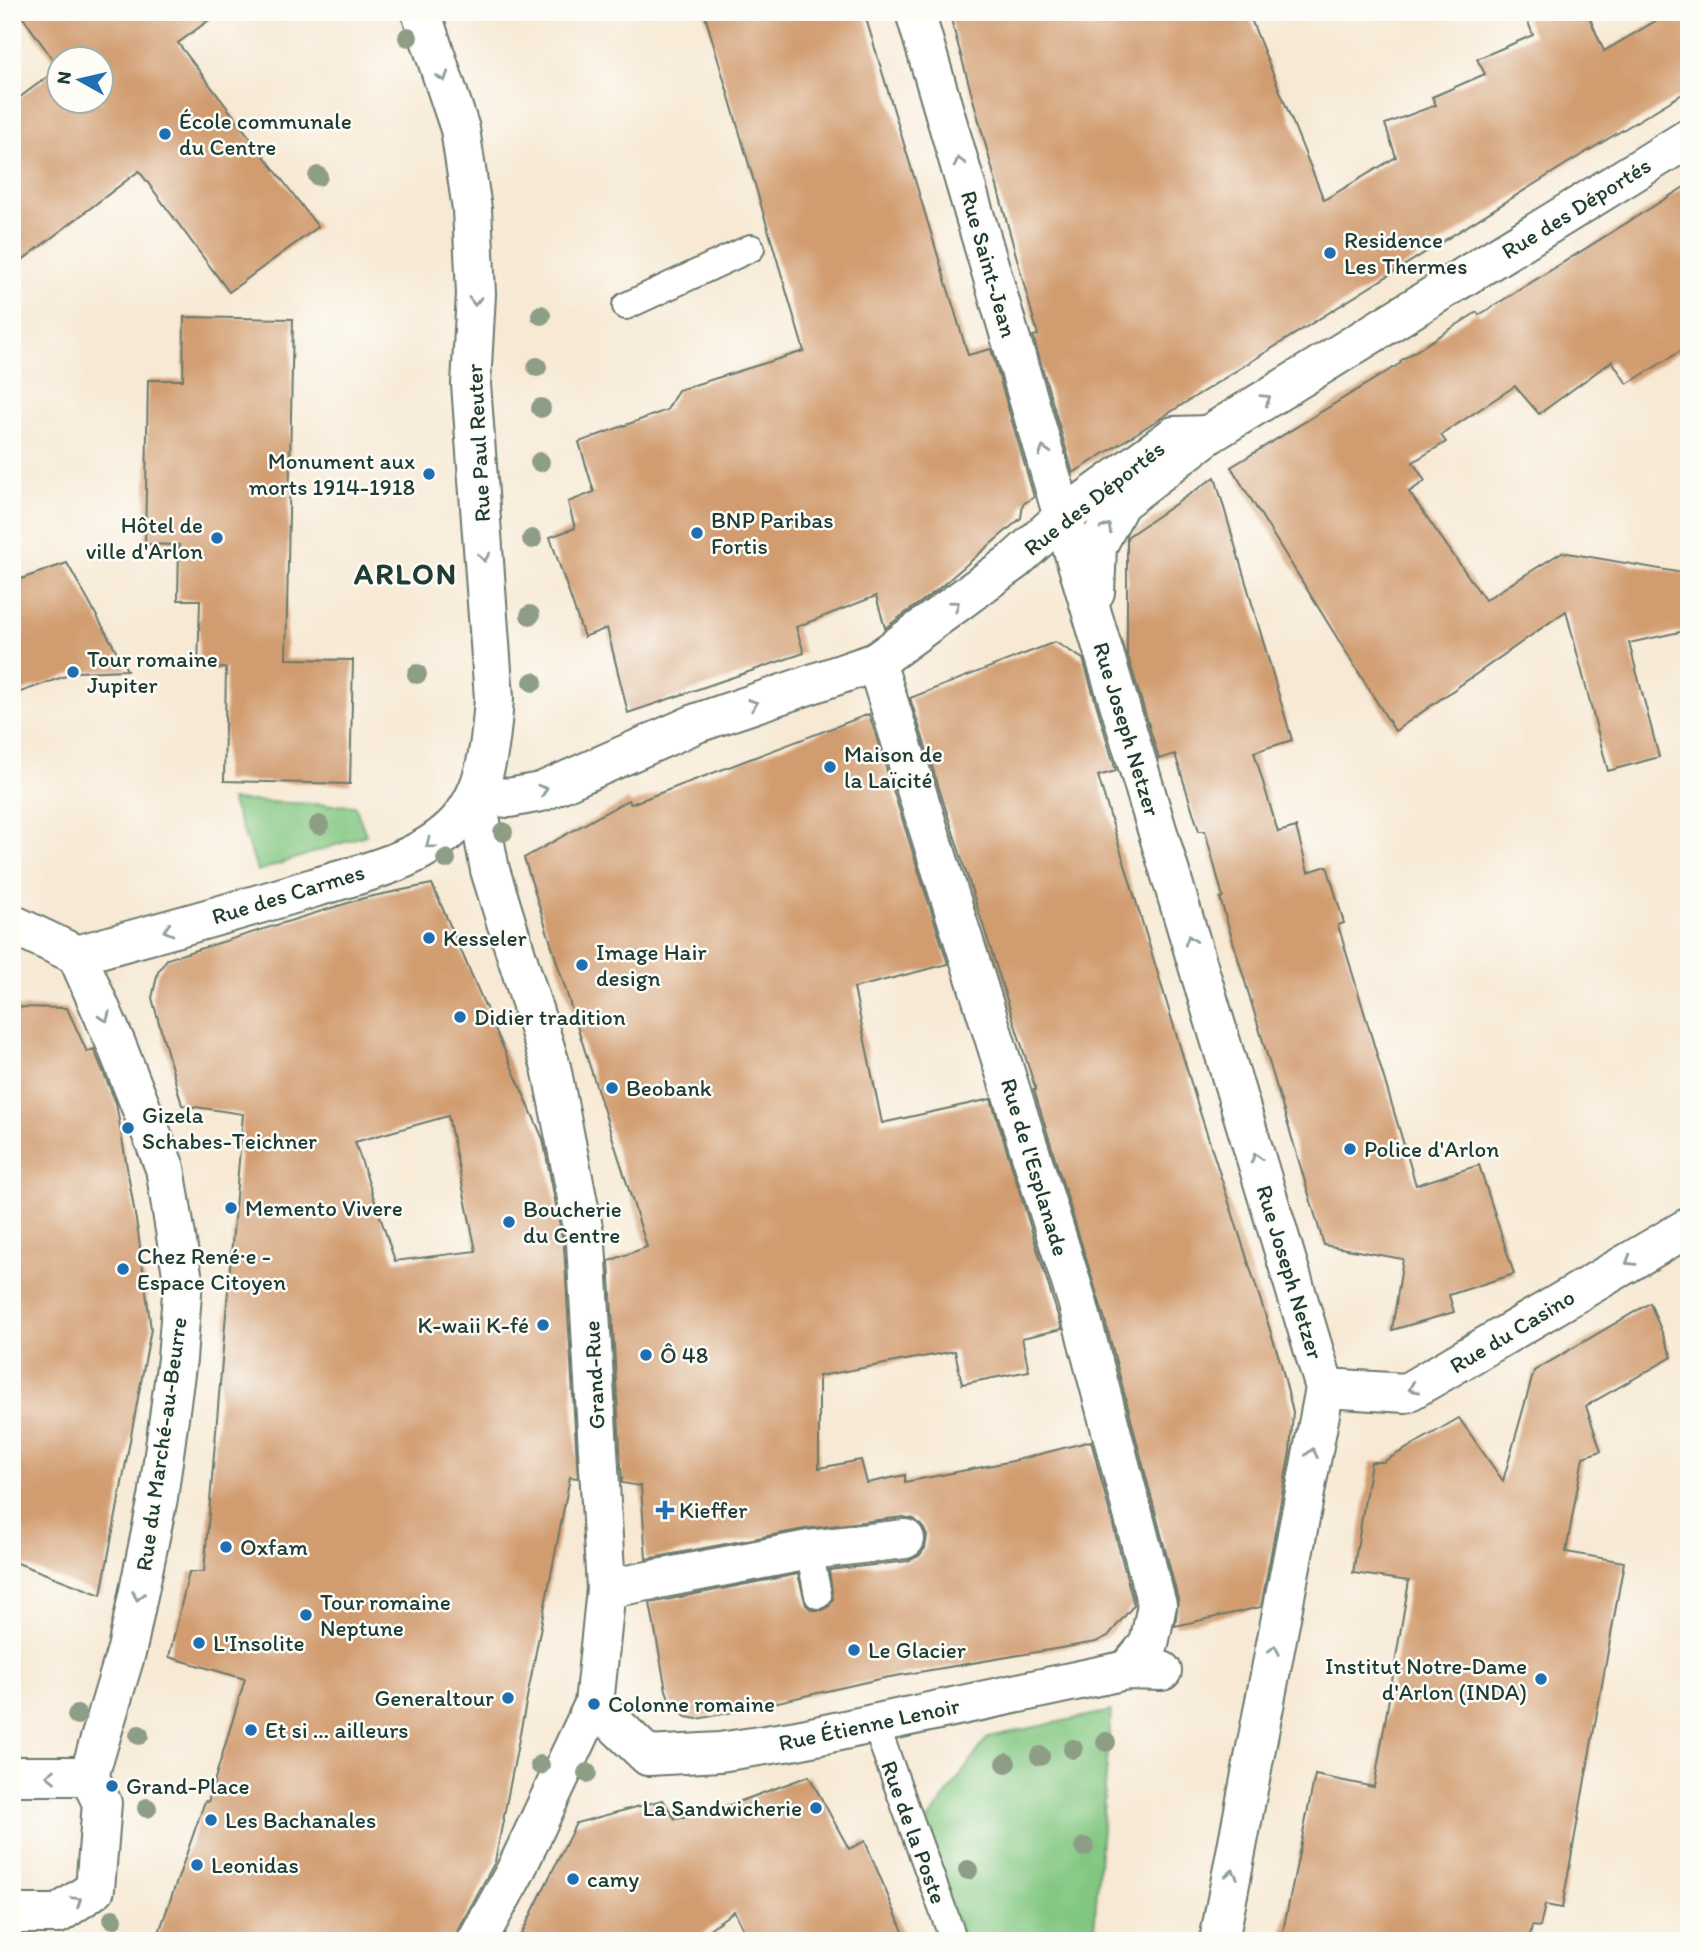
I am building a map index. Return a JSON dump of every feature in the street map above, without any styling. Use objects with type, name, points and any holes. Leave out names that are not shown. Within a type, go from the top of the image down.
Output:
[{"type":"street","name":"Rue Paul Reuter","points":[[421,12],[460,129],[472,209],[476,294],[471,384],[494,698],[491,748],[475,795]]},
{"type":"street","name":"Rue Saint-Jean","points":[[915,12],[1063,517]]},
{"type":"street","name":"Rue des Déportés","points":[[475,795],[509,798],[541,792],[697,723],[876,662],[1014,561],[1063,517],[1174,436],[1208,435],[1689,138]]},
{"type":"street","name":"Rue Joseph Netzer","points":[[1094,618],[1097,546],[1121,503],[1208,435]]},
{"type":"street","name":"Rue Joseph Netzer","points":[[1063,517],[1325,1388],[1219,1941]]},
{"type":"street","name":"Rue de l'Esplanade","points":[[876,662],[1077,1301],[1157,1605],[1144,1670]]},
{"type":"street","name":"Rue des Carmes","points":[[77,955],[246,909],[350,877],[422,851],[454,826],[475,795]]},
{"type":"street","name":"Grand-Rue","points":[[475,795],[490,870],[551,1067],[586,1243],[606,1589],[594,1704],[514,1874],[477,1941]]},
{"type":"street","points":[[12,924],[77,955]]},
{"type":"street","name":"Rue du Marché-au-Beurre","points":[[77,955],[117,1044],[165,1168],[183,1280],[177,1359],[158,1498],[128,1649],[89,1776]]},
{"type":"street","name":"Rue du Casino","points":[[1325,1388],[1406,1393],[1689,1227]]},
{"type":"street","points":[[606,1589],[809,1550],[905,1539]]},
{"type":"street","name":"Rue Étienne Lenoir","points":[[594,1704],[648,1756],[720,1752],[797,1740],[1144,1670]]},
{"type":"street","points":[[12,1776],[89,1776],[102,1803],[95,1889],[58,1914],[12,1914]]},
{"type":"lane","points":[[626,306],[751,248]]},
{"type":"lane","points":[[809,1550],[818,1595]]},
{"type":"lane","name":"Rue de la Poste","points":[[874,1723],[954,1941]]},
{"type":"green space","points":[[231,800],[355,806],[366,835],[258,871]]},
{"type":"green space","points":[[1111,1711],[1093,1941],[965,1941],[923,1828],[988,1737]]},
{"type":"building","name":"École communale du Centre","points":[[19,12],[220,12],[178,43],[318,227],[229,292],[139,171],[12,268],[12,103],[46,78],[46,116],[116,116],[116,46],[46,46],[46,50]]},
{"type":"building","points":[[704,12],[864,12],[968,355],[991,349],[1034,497],[1023,504],[1021,518],[937,590],[885,628],[876,596],[796,627],[804,653],[628,713],[607,628],[584,637],[550,537],[575,528],[568,502],[594,492],[579,442],[667,410],[678,390],[804,351]]},
{"type":"building","points":[[949,12],[1248,12],[1324,200],[1396,157],[1385,124],[1436,105],[1432,97],[1485,74],[1477,59],[1533,35],[1524,12],[1587,12],[1604,51],[1671,12],[1689,12],[1689,90],[1073,473],[1033,336],[1038,335]]},
{"type":"building","points":[[1689,184],[1689,346],[1627,384],[1612,361],[1539,414],[1515,386],[1441,435],[1446,442],[1413,462],[1425,481],[1409,492],[1485,600],[1562,552],[1689,574],[1689,630],[1629,643],[1659,757],[1608,771],[1566,611],[1395,731],[1231,467],[1401,363],[1400,361],[1477,312],[1479,315]]},
{"type":"building","name":"Hôtel de ville d'Arlon","points":[[184,317],[293,319],[286,659],[353,660],[350,784],[224,781],[226,668],[198,669],[200,600],[178,600],[179,545],[145,544],[148,380],[183,380]]},
{"type":"building","points":[[1215,477],[1292,740],[1254,752],[1278,832],[1296,827],[1308,872],[1327,866],[1344,923],[1338,925],[1416,1185],[1479,1165],[1514,1274],[1449,1295],[1454,1312],[1392,1330],[1403,1259],[1324,1245],[1220,898],[1223,897],[1205,831],[1199,831],[1175,754],[1159,759],[1127,653],[1127,537]]},
{"type":"building","points":[[67,563],[127,670],[77,672],[12,695],[12,582]]},
{"type":"building","points":[[1055,642],[1083,659],[1116,771],[1098,776],[1198,1106],[1281,1364],[1293,1412],[1290,1452],[1261,1607],[1175,1626],[1178,1599],[1105,1320],[1036,1090],[910,698]]},
{"type":"building","points":[[869,714],[948,964],[854,988],[882,1123],[991,1099],[1062,1329],[1022,1338],[1029,1371],[962,1384],[955,1351],[819,1376],[819,1468],[861,1460],[867,1483],[905,1475],[905,1482],[1013,1461],[1091,1441],[1134,1605],[1108,1636],[1096,1642],[884,1678],[697,1719],[686,1717],[671,1704],[650,1603],[798,1574],[806,1605],[812,1610],[822,1610],[829,1606],[833,1599],[829,1570],[908,1561],[919,1556],[925,1548],[927,1536],[923,1527],[914,1519],[903,1517],[805,1529],[646,1559],[641,1486],[622,1483],[609,1261],[647,1247],[524,858],[628,800],[631,804]]},
{"type":"building","points":[[432,884],[543,1139],[564,1246],[578,1478],[570,1477],[495,1862],[458,1930],[455,1941],[156,1941],[205,1801],[208,1802],[245,1679],[169,1657],[189,1572],[204,1572],[243,1114],[182,1105],[152,998],[158,972],[167,959],[364,898]],"holes":[[[448,1116],[476,1251],[395,1261],[355,1142]]]},
{"type":"building","points":[[12,1007],[67,1008],[87,1052],[94,1049],[116,1103],[138,1232],[151,1329],[101,1595],[12,1561]]},
{"type":"building","name":"Institut Notre-Dame d'Arlon (INDA)","points":[[1650,1303],[1672,1357],[1586,1406],[1601,1451],[1583,1457],[1566,1552],[1624,1562],[1562,1908],[1545,1905],[1540,1927],[1532,1926],[1529,1941],[1281,1941],[1315,1775],[1374,1787],[1409,1581],[1353,1573],[1371,1462],[1383,1462],[1459,1418],[1503,1481],[1534,1371]]},
{"type":"building","points":[[809,1776],[849,1849],[865,1841],[907,1941],[749,1941],[734,1911],[693,1941],[518,1941],[576,1823],[663,1800],[675,1819],[730,1805]]},
{"type":"place","name":"École communale du Centre","points":[[165,134]]},
{"type":"place","name":"Residence Les Thermes","points":[[1330,253]]},
{"type":"place","name":"Monument aux morts 1914-1918","points":[[429,474]]},
{"type":"place","name":"BNP Paribas Fortis","points":[[697,533]]},
{"type":"place","name":"Hôtel de ville d'Arlon","points":[[217,538]]},
{"type":"place","name":"Tour romaine Jupiter","points":[[73,672]]},
{"type":"place","name":"Maison de la Laïcité","points":[[830,767]]},
{"type":"place","name":"Kesseler","points":[[429,938]]},
{"type":"place","name":"Image Hair design","points":[[582,965]]},
{"type":"place","name":"Didier tradition","points":[[460,1017]]},
{"type":"place","name":"Beobank","points":[[612,1088]]},
{"type":"place","name":"Gizela Schabes-Teichner","points":[[128,1128]]},
{"type":"place","name":"Police d'Arlon","points":[[1350,1149]]},
{"type":"place","name":"Memento Vivere","points":[[231,1208]]},
{"type":"place","name":"Boucherie du Centre","points":[[509,1222]]},
{"type":"place","name":"Chez René·e - Espace Citoyen","points":[[123,1269]]},
{"type":"place","name":"K-waii K-fé","points":[[543,1325]]},
{"type":"place","name":"Ô 48","points":[[646,1355]]},
{"type":"place","name":"Kieffer","points":[[665,1510]]},
{"type":"place","name":"Oxfam","points":[[226,1547]]},
{"type":"place","name":"Tour romaine Neptune","points":[[306,1615]]},
{"type":"place","name":"L'Insolite","points":[[199,1643]]},
{"type":"place","name":"Le Glacier","points":[[854,1650]]},
{"type":"place","name":"Institut Notre-Dame d'Arlon (INDA)","points":[[1541,1679]]},
{"type":"place","name":"Generaltour","points":[[508,1698]]},
{"type":"place","name":"Colonne romaine","points":[[594,1704]]},
{"type":"place","name":"Et si … ailleurs","points":[[251,1730]]},
{"type":"place","name":"Grand-Place","points":[[112,1786]]},
{"type":"place","name":"La Sandwicherie","points":[[816,1808]]},
{"type":"place","name":"Les Bachanales","points":[[211,1820]]},
{"type":"place","name":"Leonidas","points":[[197,1865]]},
{"type":"place","name":"camy","points":[[573,1879]]},
{"type":"district","name":"ARLON","points":[[406,573]]}]
